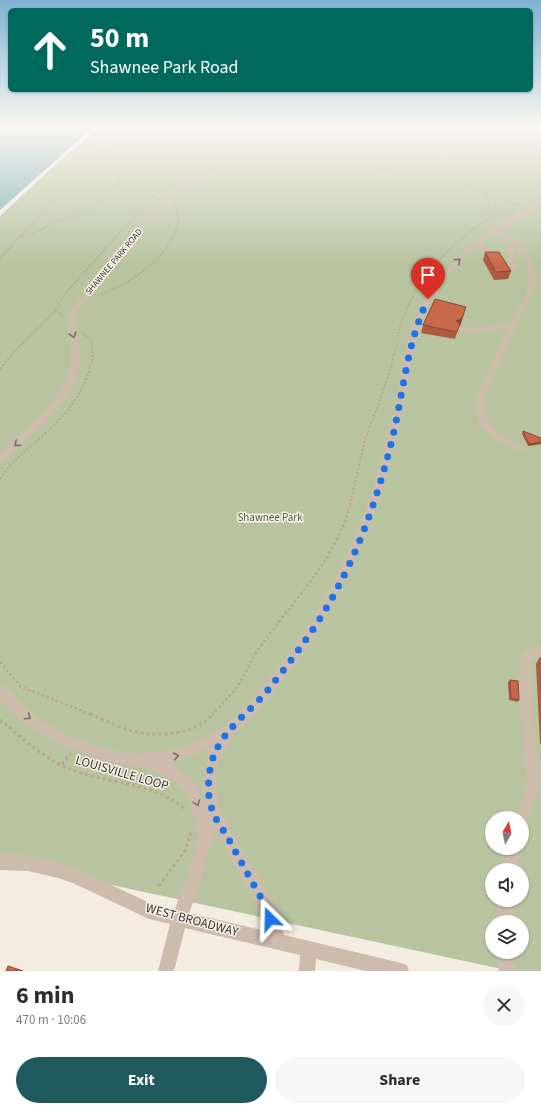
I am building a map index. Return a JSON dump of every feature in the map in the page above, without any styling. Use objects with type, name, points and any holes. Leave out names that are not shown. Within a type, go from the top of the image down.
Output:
[{"type":"street","name":"SHAWNEE PARK ROAD","points":[[0,458],[45,417],[66,390],[73,375],[76,360],[75,342],[72,330],[73,313],[93,285],[155,212],[184,188],[215,173]]},
{"type":"street","points":[[166,971],[179,919],[212,815],[209,781],[211,765],[215,753],[226,734],[267,691],[294,656],[323,615],[340,584],[361,534],[384,469],[394,431],[412,344],[422,312],[428,299],[442,278],[478,244],[500,232],[541,203]]},
{"type":"street","points":[[500,232],[512,253],[511,258],[516,266],[512,270]]},
{"type":"street","points":[[500,232],[516,241],[527,260],[533,275],[532,283],[527,296],[481,395],[479,405],[480,417],[489,430],[521,450]]},
{"type":"street","points":[[478,244],[485,249],[490,258]]},
{"type":"street","points":[[459,329],[478,330],[513,325]]},
{"type":"street","points":[[525,811],[538,779],[529,749],[524,662],[528,654],[541,651]]},
{"type":"street","points":[[0,690],[19,711],[38,725],[77,744],[108,756],[137,761],[183,755],[226,734]]},
{"type":"street","points":[[148,760],[182,779],[194,794],[201,812],[206,836]]},
{"type":"street","points":[[212,809],[267,908],[278,942]]},
{"type":"street","name":"WEST BROADWAY","points":[[6,861],[76,876],[149,911],[401,971]]},
{"type":"street","points":[[306,971],[309,950]]},
{"type":"street","points":[[506,959],[507,971]]},
{"type":"path","points":[[0,258],[79,173]]},
{"type":"path","points":[[117,184],[118,173]]},
{"type":"path","points":[[0,662],[21,687],[136,732],[161,735],[187,730],[208,720],[237,687],[258,651],[315,576],[339,534],[350,505],[365,440],[383,393],[401,324],[413,295],[428,272],[442,256],[460,240],[484,222],[522,206],[458,182],[417,173]]},
{"type":"path","points":[[117,178],[127,182],[135,188],[134,197]]},
{"type":"path","points":[[20,236],[28,236],[56,221],[82,214],[95,205],[117,184],[127,182]]},
{"type":"path","points":[[484,192],[490,204],[490,209],[484,222]]},
{"type":"path","points":[[82,300],[104,294],[126,284],[134,279],[156,259],[171,240],[178,223],[178,214],[172,197]]},
{"type":"path","points":[[0,369],[6,363],[9,358],[7,358],[17,346],[56,310]]},
{"type":"path","name":"LOUISVILLE LOOP","points":[[0,720],[50,760],[62,764],[71,770],[94,778],[145,788],[168,797],[181,804],[187,810],[188,815]]},
{"type":"path","points":[[62,764],[77,744]]},
{"type":"path","points":[[159,886],[186,849],[191,825]]},
{"type":"green space","name":"Shawnee Park","points":[[46,173],[541,173],[541,971],[511,971],[0,861],[0,216]]},
{"type":"water","points":[[0,173],[41,173],[0,210]]},
{"type":"building","points":[[485,252],[499,252],[511,271],[496,272]]},
{"type":"building","points":[[435,299],[466,307],[462,318],[456,321],[460,324],[457,332],[423,325]]},
{"type":"building","points":[[523,431],[541,438],[541,442],[529,444]]},
{"type":"building","points":[[510,680],[518,681],[519,700],[511,698]]},
{"type":"building","points":[[8,966],[23,971],[6,971]]},
{"type":"route","points":[[270,919],[267,908],[212,809],[209,781],[211,765],[215,753],[226,734],[267,691],[294,656],[323,615],[340,584],[371,508],[384,469],[394,431],[412,344],[418,321],[428,299]]}]
